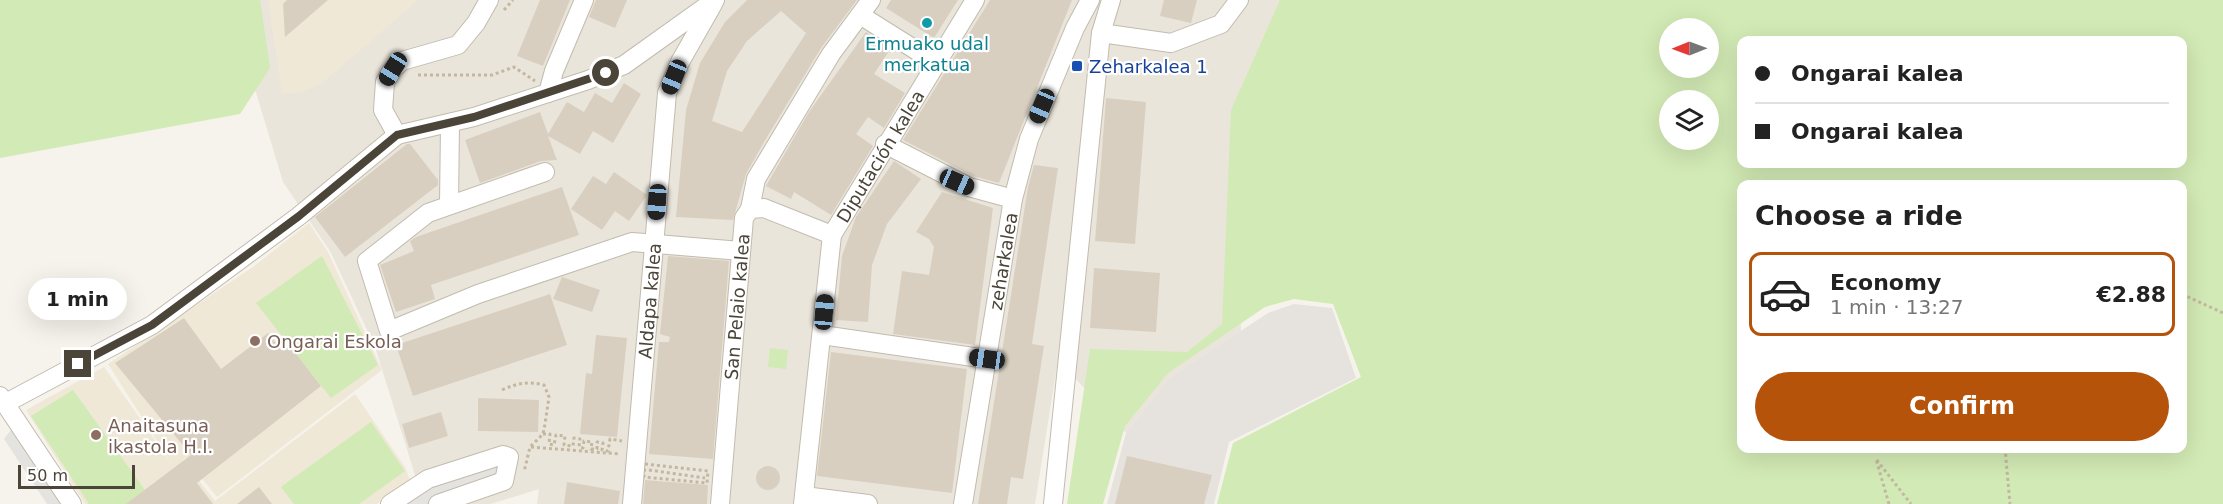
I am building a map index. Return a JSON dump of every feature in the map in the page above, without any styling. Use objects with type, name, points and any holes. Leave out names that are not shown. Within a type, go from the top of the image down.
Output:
[{"type":"street","points":[[397,135],[384,110],[385,82],[393,69],[402,61],[458,45],[476,23],[489,0]]},
{"type":"street","points":[[548,93],[554,71],[584,0]]},
{"type":"street","points":[[72,504],[3,399],[152,325],[299,216],[397,135],[450,124],[548,93],[624,65],[715,0]]},
{"type":"street","name":"Aldapa kalea","points":[[632,504],[640,469],[654,242],[668,93],[680,62],[715,0]]},
{"type":"street","name":"San Pelaio kalea","points":[[720,504],[740,293],[744,218],[750,209],[756,179],[831,54],[871,0]]},
{"type":"street","name":"Diputación kalea","points":[[803,500],[831,236],[885,144],[938,64],[975,0]]},
{"type":"street","name":"zeharkalea","points":[[1075,28],[1079,0]]},
{"type":"street","name":"zeharkalea","points":[[963,504],[1013,199],[1029,139],[1075,28],[1090,0]]},
{"type":"street","points":[[1096,0],[1101,31]]},
{"type":"street","points":[[1053,504],[1101,31],[1111,0]]},
{"type":"street","points":[[1101,31],[1171,43],[1221,24],[1239,0]]},
{"type":"street","points":[[860,15],[938,64]]},
{"type":"street","points":[[449,204],[450,124]]},
{"type":"street","points":[[885,144],[969,187],[1013,199]]},
{"type":"street","points":[[545,172],[428,213],[367,261],[389,331],[478,294],[632,242],[654,242],[741,251]]},
{"type":"street","points":[[750,209],[764,208],[831,236]]},
{"type":"street","points":[[822,335],[987,359]]},
{"type":"street","points":[[390,504],[428,479],[503,455],[509,457],[504,481],[462,493],[438,504]]},
{"type":"street","points":[[803,500],[868,504]]},
{"type":"path","points":[[393,69],[414,75],[492,75],[514,67],[538,83],[549,71],[554,71]]},
{"type":"path","points":[[2187,296],[2223,313]]},
{"type":"path","points":[[502,390],[521,383],[544,385],[549,397],[543,434],[531,447],[522,481]]},
{"type":"path","points":[[531,447],[622,452],[622,440],[610,439],[608,451],[602,450],[603,442],[597,442],[597,449],[591,449],[592,442],[584,441],[583,448],[579,447],[580,439],[574,438],[573,446],[564,445],[565,436],[556,435],[555,445],[549,444],[550,434],[543,434]]},
{"type":"path","points":[[2005,453],[2010,504]]},
{"type":"path","points":[[1889,504],[1876,459],[1911,504]]},
{"type":"path","points":[[645,465],[708,471],[707,483],[645,477],[640,469],[645,465]]},
{"type":"path","points":[[640,469],[701,477]]},
{"type":"shaded area","points":[[228,0],[1288,0],[1231,110],[1241,331],[1169,378],[1126,433],[1058,360],[1035,504],[537,504],[539,489],[491,504],[424,504],[375,347],[330,251],[283,182]]},
{"type":"shaded area","points":[[268,0],[418,0],[320,85],[300,92],[282,94]]},
{"type":"shaded area","name":"Ongarai Eskola","points":[[309,223],[328,252],[382,370],[217,497],[185,458],[183,460],[215,501],[355,394],[405,467],[410,480],[377,504],[85,504],[26,410],[104,367],[173,466],[108,364],[253,267]]},
{"type":"shaded area","points":[[1294,304],[1332,308],[1356,378],[1229,442],[1214,504],[1107,504],[1126,433],[1169,378],[1268,313]]},
{"type":"shaded area","points":[[13,427],[65,504],[47,504],[4,439]]},
{"type":"shaded area","points":[[503,455],[504,481],[446,504],[390,504]]},
{"type":"green space","points":[[0,0],[260,0],[270,68],[240,114],[0,158]]},
{"type":"green space","points":[[1280,0],[2223,0],[2223,504],[1217,504],[1233,443],[1361,377],[1333,304],[1294,299],[1265,307],[1168,373],[1125,426],[1103,504],[1067,504],[1090,349],[1187,352],[1222,324],[1231,110]]},
{"type":"green space","points":[[322,256],[378,365],[331,398],[256,303]]},
{"type":"green space","points":[[770,348],[788,350],[786,369],[768,367]]},
{"type":"green space","points":[[73,390],[145,490],[127,504],[89,504],[31,416]]},
{"type":"green space","points":[[371,422],[405,471],[359,504],[294,504],[281,487]]},
{"type":"building","points":[[287,0],[328,0],[285,37],[283,4]]},
{"type":"building","points":[[540,0],[570,0],[543,66],[517,56]]},
{"type":"building","points":[[596,0],[627,0],[615,28],[589,17]]},
{"type":"building","points":[[747,0],[857,0],[821,48],[764,142],[746,174],[733,220],[676,217],[686,110],[700,63],[725,22]],"holes":[[[781,11],[806,33],[742,132],[712,121],[727,71],[747,41]]]},
{"type":"building","name":"Ermuako udal merkatua","points":[[891,0],[958,0],[934,38],[886,8]]},
{"type":"building","points":[[990,0],[1072,0],[999,183],[973,176],[903,140]]},
{"type":"building","points":[[1164,0],[1197,0],[1191,23],[1160,16]]},
{"type":"building","points":[[866,32],[891,48],[874,74],[905,93],[884,128],[868,117],[856,134],[873,146],[831,215],[794,192],[791,199],[766,186],[809,112]]},
{"type":"building","points":[[624,83],[641,94],[613,143],[593,131],[580,154],[548,136],[557,160],[541,161],[480,183],[465,140],[540,112],[548,134],[567,102],[584,112],[595,93],[612,103]]},
{"type":"building","points":[[1106,98],[1146,102],[1135,244],[1095,241]]},
{"type":"building","points":[[407,144],[410,144],[438,180],[438,185],[345,257],[315,217]]},
{"type":"building","points":[[894,161],[921,179],[887,224],[872,265],[868,322],[836,320],[842,256],[856,217]]},
{"type":"building","points":[[1034,165],[1058,168],[1032,344],[1044,346],[1023,479],[1011,477],[1007,504],[978,504],[1028,187]]},
{"type":"building","points":[[614,172],[647,195],[629,221],[615,211],[602,230],[571,209],[593,176],[606,184]]},
{"type":"building","points":[[562,187],[579,235],[431,285],[435,299],[396,312],[380,265],[414,251],[410,241]]},
{"type":"building","points":[[942,192],[993,208],[975,345],[893,334],[902,271],[929,275],[934,247],[929,239],[916,232]]},
{"type":"building","points":[[668,256],[729,261],[713,459],[649,454],[659,342],[669,342],[670,337],[660,334]]},
{"type":"building","points":[[1094,268],[1160,273],[1156,332],[1090,328]]},
{"type":"building","points":[[562,277],[600,290],[592,312],[553,299]]},
{"type":"building","points":[[550,294],[567,345],[413,396],[396,345]]},
{"type":"building","points":[[184,318],[221,369],[268,333],[281,350],[290,346],[321,386],[197,483],[213,504],[126,504],[191,455],[115,363]]},
{"type":"building","points":[[596,335],[627,338],[617,437],[580,434],[586,373],[592,374]]},
{"type":"building","points":[[831,352],[967,369],[952,493],[817,476]]},
{"type":"building","points":[[478,398],[539,400],[538,432],[478,431]]},
{"type":"building","points":[[441,412],[448,436],[409,448],[402,424]]},
{"type":"building","points":[[1127,456],[1212,475],[1204,504],[1115,504]]},
{"type":"building","points":[[768,466],[777,469],[780,478],[777,487],[768,490],[759,487],[756,478],[759,469]]},
{"type":"building","points":[[645,480],[708,485],[707,504],[643,504]]},
{"type":"building","points":[[567,482],[620,491],[618,504],[564,504]]},
{"type":"building","points":[[259,487],[272,504],[237,504]]},
{"type":"place","name":"Ermuako udal merkatua","points":[[927,23]]},
{"type":"place","name":"Zeharkalea 1","points":[[1077,66]]},
{"type":"place","name":"Ongarai Eskola","points":[[255,341]]},
{"type":"place","name":"Anaitasuna ikastola H.I.","points":[[96,435]]},
{"type":"route","points":[[78,364],[152,325],[299,216],[397,135],[474,117],[606,73]]}]
